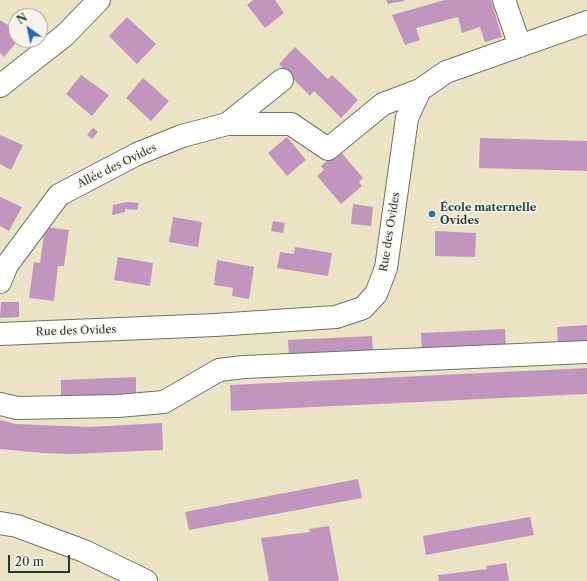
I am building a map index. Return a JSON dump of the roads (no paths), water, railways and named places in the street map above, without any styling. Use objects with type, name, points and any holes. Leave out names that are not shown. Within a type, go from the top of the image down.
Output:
[{"type":"street","points":[[0,86],[65,35],[99,0]]},
{"type":"street","points":[[504,0],[520,46]]},
{"type":"street","points":[[420,90],[446,72],[587,22]]},
{"type":"street","points":[[227,124],[282,80]]},
{"type":"street","name":"Allée des Ovides","points":[[0,282],[7,265],[59,195],[137,154],[182,136],[227,124],[291,124],[328,149],[383,104],[420,90]]},
{"type":"street","name":"Rue des Ovides","points":[[0,334],[207,326],[336,317],[363,308],[376,294],[386,268],[407,118],[420,90]]},
{"type":"street","points":[[0,404],[16,408],[118,406],[164,402],[219,370],[244,367],[587,352]]},
{"type":"street","points":[[0,523],[17,526],[84,551],[146,581]]},
{"type":"place","name":"École maternelle Ovides","points":[[432,214]]}]
